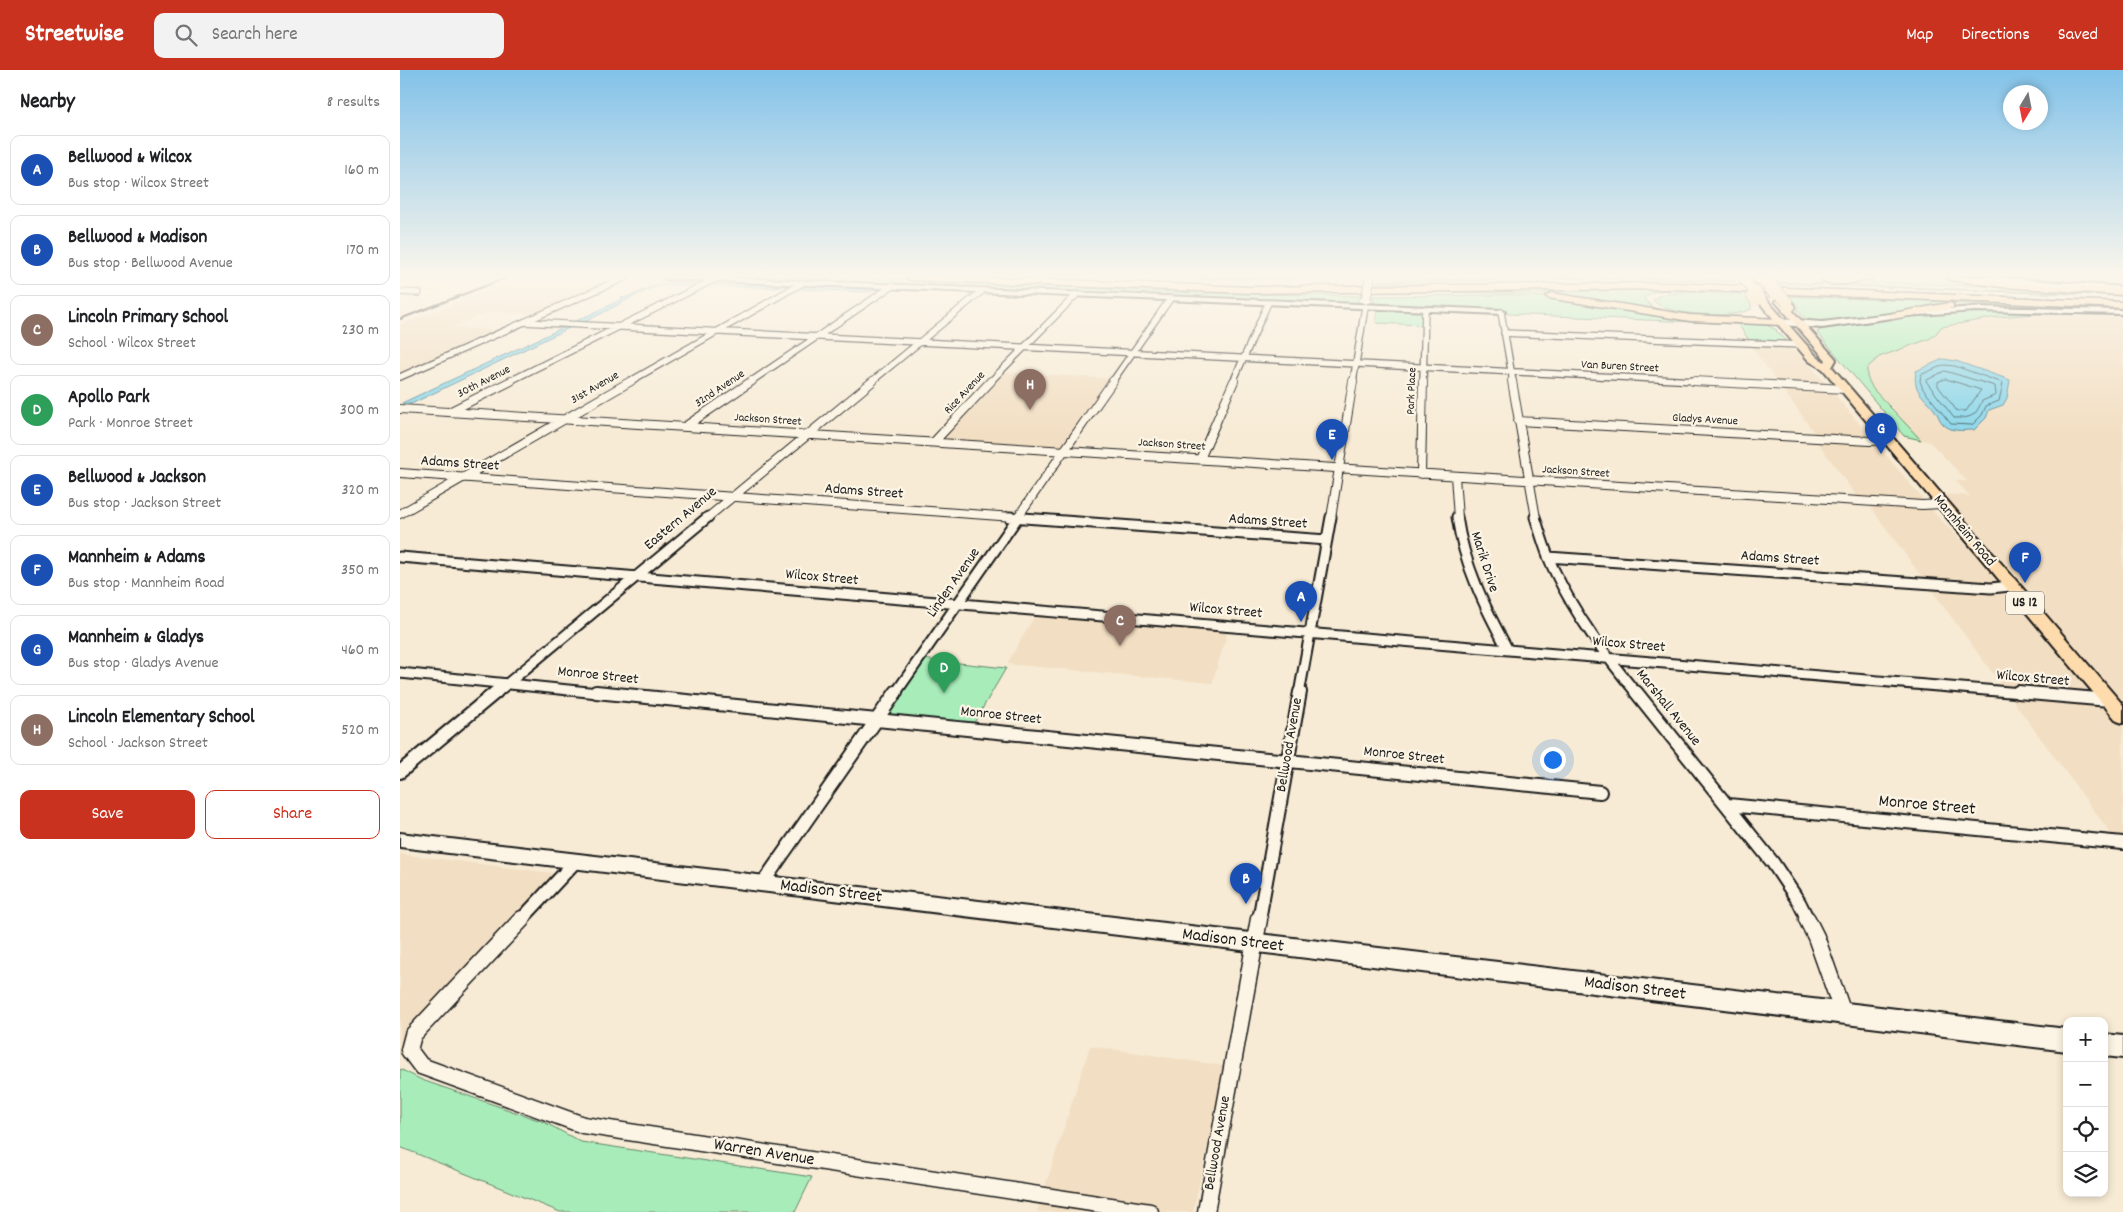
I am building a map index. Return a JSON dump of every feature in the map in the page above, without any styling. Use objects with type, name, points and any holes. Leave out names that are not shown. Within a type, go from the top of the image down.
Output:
[{"type":"main road","name":"Mannheim Road","points":[[1788,330],[1813,359],[1828,366],[2010,586],[2123,717]]},
{"type":"main road","name":"Mannheim Road","points":[[1805,330],[1831,360],[1828,366]]},
{"type":"street","points":[[400,377],[505,330]]},
{"type":"street","name":"30th Avenue","points":[[450,412],[612,330]]},
{"type":"street","name":"Van Buren Street","points":[[683,330],[1846,389]]},
{"type":"street","name":"31st Avenue","points":[[400,514],[719,330]]},
{"type":"street","name":"32nd Avenue","points":[[686,426],[827,330]]},
{"type":"street","name":"Eastern Avenue","points":[[400,772],[934,330]]},
{"type":"street","name":"Rice Avenue","points":[[934,442],[1041,330]]},
{"type":"street","name":"Linden Avenue","points":[[762,884],[1148,330]]},
{"type":"street","points":[[1200,458],[1255,330]]},
{"type":"street","name":"Bellwood Avenue","points":[[1206,1212],[1327,540],[1362,330]]},
{"type":"street","name":"Park Place","points":[[1421,474],[1425,330]]},
{"type":"street","points":[[1504,333],[1801,345]]},
{"type":"street","name":"Marshall Avenue","points":[[1504,333],[1534,514],[1548,557],[1577,612],[1610,659],[1728,805],[1773,863],[1799,902],[1816,937],[1843,1013]]},
{"type":"street","name":"Jackson Street","points":[[400,409],[1922,505],[1942,504]]},
{"type":"street","name":"Gladys Avenue","points":[[1518,421],[1870,441],[1890,440]]},
{"type":"street","name":"Adams Street","points":[[400,473],[1327,540]]},
{"type":"street","name":"Marik Drive","points":[[1455,476],[1457,515],[1468,563],[1485,607],[1508,650]]},
{"type":"street","name":"Wilcox Street","points":[[400,557],[2109,700]]},
{"type":"street","name":"Adams Street","points":[[1548,557],[1991,588],[2010,586]]},
{"type":"street","name":"Monroe Street","points":[[400,673],[1600,792]]},
{"type":"street","name":"Monroe Street","points":[[1728,805],[2123,843]]},
{"type":"street","name":"Madison Street","points":[[400,840],[2063,1040]]},
{"type":"street","name":"Warren Avenue","points":[[575,862],[562,879],[413,1035],[409,1050],[421,1066],[583,1125],[1150,1212]]},
{"type":"street","points":[[2108,1045],[2123,1047]]},
{"type":"shaded area","points":[[400,330],[501,331],[400,376]]},
{"type":"shaded area","points":[[1938,330],[2123,330],[2123,706],[1938,494],[1970,496],[1956,481],[1967,481],[1929,441],[1921,440],[1873,389],[1867,377],[1867,369],[1879,357],[1918,344],[1935,335]]},
{"type":"shaded area","points":[[1751,346],[1788,349],[1801,354],[1871,438],[1816,435]]},
{"type":"shaded area","points":[[1001,372],[1115,379],[1065,449],[937,441]]},
{"type":"shaded area","points":[[1816,440],[1876,443],[1936,515],[2011,590],[2123,720],[2123,850],[1866,501],[1860,501]]},
{"type":"shaded area","points":[[1037,612],[1229,628],[1212,683],[1007,664]]},
{"type":"shaded area","points":[[400,854],[560,874],[403,1042],[400,1053]]},
{"type":"shaded area","points":[[1090,1046],[1225,1066],[1193,1212],[1037,1212]]},
{"type":"green space","points":[[1742,330],[1777,330],[1787,341],[1749,340]]},
{"type":"green space","points":[[1820,330],[1939,330],[1929,339],[1879,357],[1867,368],[1867,377],[1873,389],[1921,440],[1904,436],[1817,332]]},
{"type":"green space","points":[[921,659],[1006,668],[971,728],[879,719]]},
{"type":"green space","points":[[400,1069],[422,1080],[544,1122],[581,1142],[812,1177],[795,1212],[560,1212],[400,1147]]},
{"type":"water","points":[[557,330],[564,330],[411,404],[402,403]]},
{"type":"water","points":[[1943,359],[1956,361],[2010,380],[2007,398],[2003,405],[1989,410],[1986,418],[1974,430],[1950,429],[1941,422],[1936,412],[1920,394],[1916,384],[1916,371]]},
{"type":"place","name":"Lincoln Elementary School","points":[[1030,410]]},
{"type":"place","name":"Mannheim & Gladys","points":[[1881,454]]},
{"type":"place","name":"Bellwood & Jackson","points":[[1332,460]]},
{"type":"place","name":"Mannheim & Adams","points":[[2025,583]]},
{"type":"place","name":"Bellwood & Wilcox","points":[[1301,622]]},
{"type":"place","name":"Lincoln Primary School","points":[[1120,646]]},
{"type":"place","name":"Apollo Park","points":[[944,693]]},
{"type":"place","name":"Bellwood & Madison","points":[[1246,904]]}]
